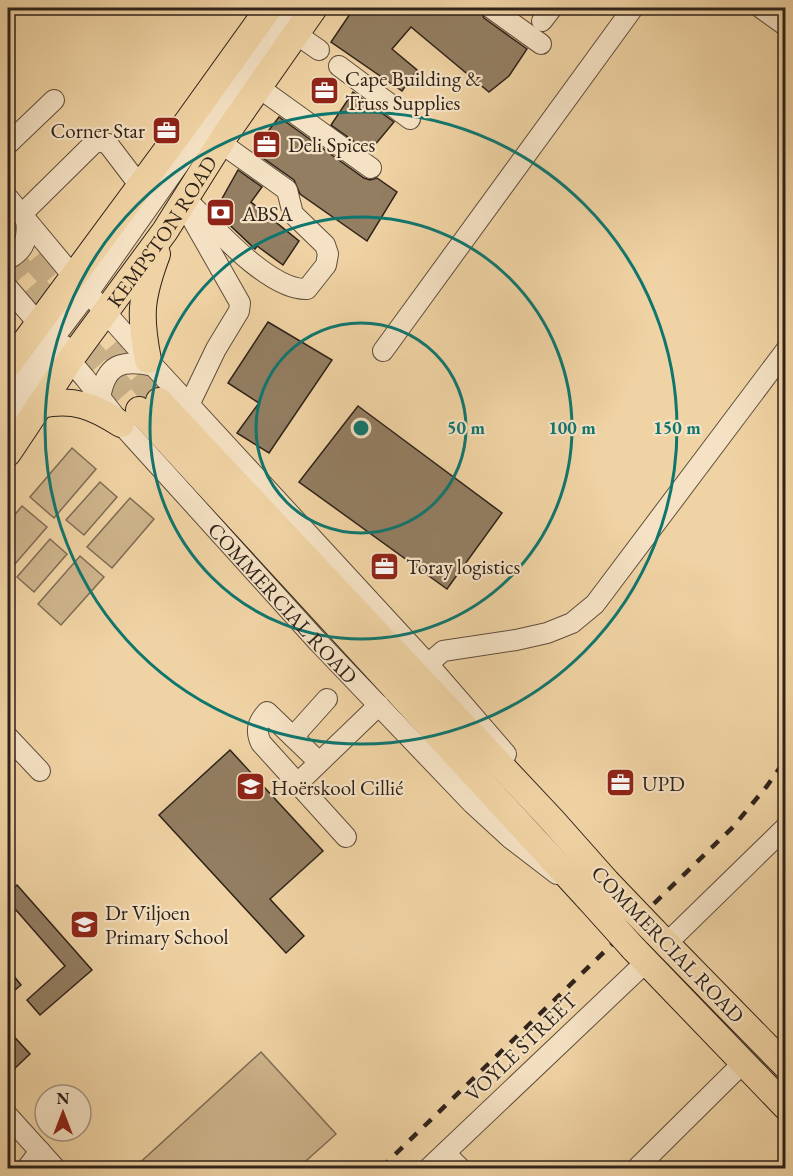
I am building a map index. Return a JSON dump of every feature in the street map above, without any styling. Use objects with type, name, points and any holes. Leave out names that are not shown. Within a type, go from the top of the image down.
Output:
[{"type":"main road","name":"KEMPSTON ROAD","points":[[8,365],[55,343],[91,297],[140,186],[269,8]]},
{"type":"main road","name":"KEMPSTON ROAD","points":[[8,453],[40,405],[55,343],[91,297],[165,231],[258,87],[314,8]]},
{"type":"main road","points":[[151,363],[142,329],[145,292],[165,231]]},
{"type":"main road","points":[[40,405],[60,402],[79,403],[101,411],[140,412]]},
{"type":"main road","name":"COMMERCIAL ROAD","points":[[140,412],[552,820],[592,891],[660,937],[786,1066]]},
{"type":"main road","name":"COMMERCIAL ROAD","points":[[140,412],[592,891],[640,955],[786,1107]]},
{"type":"street","points":[[91,297],[289,8]]},
{"type":"street","points":[[91,297],[302,8]]},
{"type":"street","points":[[491,8],[541,44]]},
{"type":"street","points":[[383,351],[633,8]]},
{"type":"street","points":[[761,8],[786,26]]},
{"type":"street","points":[[296,34],[319,50]]},
{"type":"street","points":[[339,66],[410,119]]},
{"type":"street","points":[[258,87],[371,168]]},
{"type":"street","points":[[8,144],[54,100]]},
{"type":"street","points":[[8,259],[21,250],[26,243],[24,216],[93,144],[99,141],[108,144],[140,186]]},
{"type":"street","points":[[185,201],[251,263],[289,287],[297,290],[307,289],[326,265],[328,254],[325,245],[293,214],[287,190],[221,143]]},
{"type":"street","name":"COMMERCIAL ROAD","points":[[8,198],[91,297],[428,664],[527,780],[552,820]]},
{"type":"street","points":[[185,201],[238,295],[240,303],[239,311],[216,349],[189,405]]},
{"type":"street","name":"COMMERCIAL ROAD","points":[[8,288],[100,399],[140,412],[294,617],[473,804],[510,838],[592,891]]},
{"type":"street","points":[[8,398],[55,343]]},
{"type":"street","points":[[8,425],[55,343]]},
{"type":"street","points":[[428,664],[443,651],[547,633],[572,623],[595,604],[786,350]]},
{"type":"street","points":[[100,399],[105,379],[115,367],[131,363],[151,363]]},
{"type":"street","points":[[293,737],[327,699]]},
{"type":"street","points":[[298,783],[379,705]]},
{"type":"street","points":[[319,762],[267,712],[259,722],[258,735],[261,743],[346,837]]},
{"type":"street","points":[[8,737],[40,771]]},
{"type":"street","points":[[660,937],[782,838]]},
{"type":"street","name":"VOYLE STREET","points":[[429,1168],[640,955]]},
{"type":"street","points":[[637,1168],[743,1063]]},
{"type":"street","points":[[8,1116],[55,1168]]},
{"type":"street","points":[[27,1168],[40,1151]]},
{"type":"street","points":[[445,1153],[460,1168]]},
{"type":"shaded area","points":[[72,448],[96,469],[54,518],[30,497]]},
{"type":"shaded area","points":[[100,482],[117,497],[84,535],[66,520]]},
{"type":"shaded area","points":[[130,498],[154,519],[112,568],[87,547]]},
{"type":"shaded area","points":[[22,506],[47,527],[8,572],[8,523]]},
{"type":"shaded area","points":[[50,539],[67,554],[34,592],[17,577]]},
{"type":"shaded area","points":[[80,556],[104,577],[61,625],[38,604]]},
{"type":"shaded area","points":[[261,1052],[336,1134],[298,1168],[134,1168]]},
{"type":"building","points":[[354,8],[479,8],[484,18],[527,49],[509,76],[489,92],[411,27],[392,49],[417,70],[402,91],[331,42]]},
{"type":"building","points":[[353,92],[394,122],[369,152],[331,125]]},
{"type":"building","points":[[279,117],[364,178],[370,180],[377,178],[397,192],[367,241],[300,194],[294,180],[253,151]]},
{"type":"building","points":[[238,170],[262,187],[251,202],[299,241],[283,265],[257,246],[255,249],[215,211]]},
{"type":"building","points":[[268,322],[332,360],[269,453],[237,433],[259,403],[228,383]]},
{"type":"building","points":[[358,406],[502,513],[447,589],[299,482]]},
{"type":"building","points":[[230,750],[323,851],[270,899],[304,936],[286,953],[159,815]]},
{"type":"building","points":[[17,885],[92,970],[40,1015],[27,1000],[65,966],[16,910],[8,917],[8,893]]},
{"type":"building","points":[[8,969],[21,985],[8,996]]},
{"type":"building","points":[[8,1030],[30,1054],[13,1070],[8,1064]]},
{"type":"tunnel","points":[[8,229],[159,401]]},
{"type":"tunnel","points":[[8,255],[139,410]]},
{"type":"railway","points":[[381,1168],[733,827],[786,759]]},
{"type":"place","name":"Cape Building & Truss Supplies","points":[[324,90]]},
{"type":"place","name":"Corner Star","points":[[166,130]]},
{"type":"place","name":"Deli Spices","points":[[267,144]]},
{"type":"place","name":"ABSA","points":[[221,213]]},
{"type":"place","name":"Toray logistics","points":[[385,566]]},
{"type":"place","name":"UPD","points":[[621,783]]},
{"type":"place","name":"Hoërskool Cillié","points":[[250,787]]},
{"type":"place","name":"Dr Viljoen Primary School","points":[[84,924]]}]
